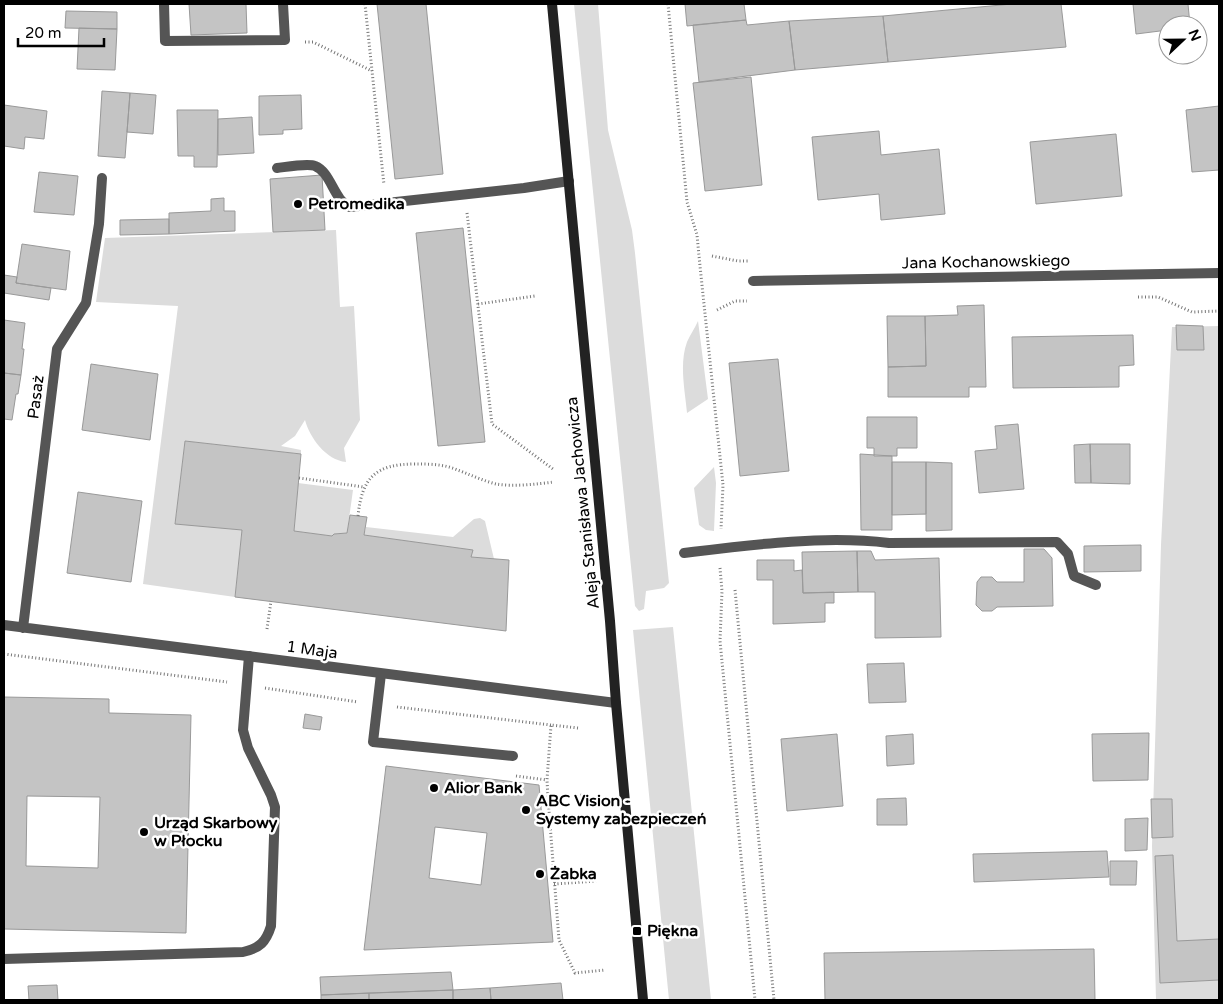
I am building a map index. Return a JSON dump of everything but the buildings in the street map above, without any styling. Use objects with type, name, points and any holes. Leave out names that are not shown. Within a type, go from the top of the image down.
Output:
[{"type":"main road","name":"Aleja Stanisława Jachowicza","points":[[552,4],[610,621],[643,1000]]},
{"type":"street","points":[[164,4],[165,41],[285,40],[283,4]]},
{"type":"street","points":[[276,168],[314,165],[318,167],[343,203],[350,207],[465,195],[568,181]]},
{"type":"street","name":"Pasaż","points":[[23,628],[57,349],[86,303],[99,224],[102,178]]},
{"type":"street","name":"Jana Kochanowskiego","points":[[753,281],[1219,274]]},
{"type":"street","points":[[684,553],[720,548],[829,540],[889,543],[1056,542],[1068,554],[1074,576],[1096,585]]},
{"type":"street","name":"1 Maja","points":[[4,625],[616,703]]},
{"type":"street","points":[[4,959],[244,952],[254,950],[263,944],[271,926],[275,807],[248,748],[243,730],[249,656]]},
{"type":"street","points":[[381,674],[373,742],[513,756]]},
{"type":"path","points":[[365,4],[386,204]]},
{"type":"path","points":[[668,4],[687,202],[697,235],[722,485],[720,641],[755,1000]]},
{"type":"path","points":[[285,40],[313,42],[372,71]]},
{"type":"path","points":[[465,195],[492,424],[553,469]]},
{"type":"path","points":[[478,304],[535,296]]},
{"type":"path","points":[[1134,296],[1158,297],[1192,312],[1219,311]]},
{"type":"path","points":[[717,310],[735,301],[755,301]]},
{"type":"path","points":[[358,516],[359,501],[364,487],[377,471],[392,466],[407,464],[436,465],[498,484],[554,482]]},
{"type":"path","points":[[299,478],[364,487]]},
{"type":"path","points":[[735,590],[774,1000]]},
{"type":"path","points":[[267,629],[271,601]]},
{"type":"path","points":[[4,654],[247,685],[378,705]]},
{"type":"path","points":[[578,728],[551,725],[547,780],[559,940],[575,973],[605,970]]},
{"type":"path","points":[[548,798],[585,795]]},
{"type":"path","points":[[554,884],[596,881]]},
{"type":"shaded area","points":[[574,4],[598,4],[608,130],[632,230],[635,253],[669,583],[664,588],[646,591],[644,609],[639,611],[635,606]]},
{"type":"shaded area","points":[[336,230],[340,307],[354,306],[360,420],[344,448],[346,462],[332,457],[320,447],[307,427],[305,420],[295,436],[281,446],[301,450],[301,454],[185,441],[175,523],[242,530],[235,597],[143,584],[178,306],[96,302],[105,238]]},
{"type":"shaded area","points":[[698,321],[708,399],[687,413],[683,359],[687,342]]},
{"type":"shaded area","points":[[1219,326],[1219,1000],[1156,1000],[1152,846],[1161,545],[1172,327]]},
{"type":"shaded area","points":[[714,467],[716,483],[714,531],[706,530],[699,525],[694,488]]},
{"type":"shaded area","points":[[298,483],[353,490],[347,533],[334,534],[332,536],[294,531]]},
{"type":"shaded area","points":[[480,518],[485,521],[494,559],[471,557],[472,550],[364,535],[366,527],[453,537],[474,519]]},
{"type":"shaded area","points":[[673,627],[711,1000],[669,1000],[633,630]]},
{"type":"place","name":"Petromedika","points":[[298,204]]},
{"type":"place","name":"Alior Bank","points":[[434,788]]},
{"type":"place","name":"ABC Vision - Systemy zabezpieczeń","points":[[526,810]]},
{"type":"place","name":"Urząd Skarbowy w Płocku","points":[[144,832]]},
{"type":"place","name":"Żabka","points":[[540,874]]},
{"type":"place","name":"Piękna","points":[[637,931]]}]
